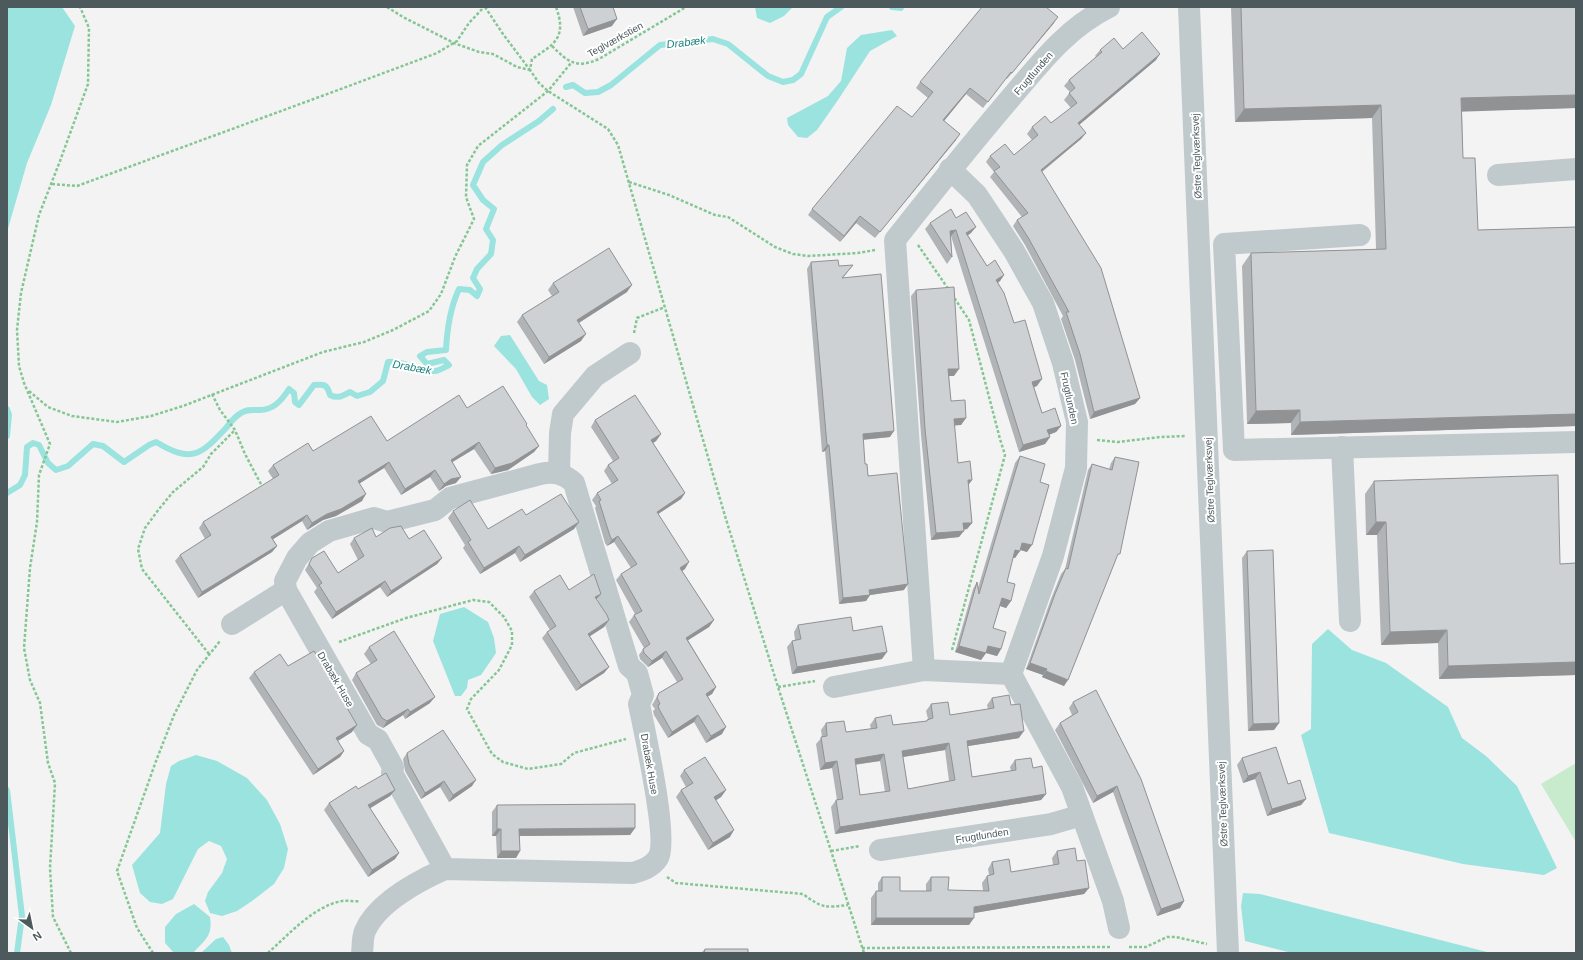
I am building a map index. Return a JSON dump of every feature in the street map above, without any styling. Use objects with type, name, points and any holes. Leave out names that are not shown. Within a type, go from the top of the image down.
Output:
[{"type":"street","name":"Frugtlunden","points":[[924,670],[895,240],[950,169],[1060,41],[1095,14],[1109,7]]},
{"type":"street","name":"Østre Teglværksvej","points":[[1189,7],[1228,951]]},
{"type":"street","points":[[1498,175],[1576,168]]},
{"type":"street","name":"Frugtlunden","points":[[950,169],[977,196],[1014,251],[1043,303],[1064,370],[1077,422],[1076,468],[1053,556],[1012,674]]},
{"type":"street","points":[[1360,235],[1224,244],[1234,450],[1576,442]]},
{"type":"street","points":[[232,624],[286,590],[285,581],[297,558],[310,543],[328,531],[374,518],[386,522],[435,510],[450,498],[540,474],[549,472],[559,473],[560,433],[563,414],[596,376],[630,354]]},
{"type":"street","points":[[1342,447],[1350,621]]},
{"type":"street","name":"Drabæk Huse","points":[[559,473],[574,483],[629,666],[637,673],[643,695],[639,704],[655,785],[662,837],[659,856],[651,866]]},
{"type":"street","name":"Drabæk Huse","points":[[286,590],[368,734],[378,740],[393,767],[392,773],[445,869]]},
{"type":"street","points":[[834,687],[924,670],[1012,674],[1072,787],[1113,901],[1119,941]]},
{"type":"street","name":"Frugtlunden","points":[[880,850],[1051,824],[1082,815]]},
{"type":"street","points":[[362,953],[364,933],[370,920],[388,903],[419,881],[445,869],[633,873],[651,866]]},
{"type":"path","points":[[71,953],[53,918],[50,868],[55,783],[48,763],[40,703],[30,680],[24,648],[30,568],[38,522],[39,475],[50,444],[19,366],[17,330],[21,293],[39,215],[52,184],[88,84],[89,28],[80,7]]},
{"type":"path","points":[[387,7],[403,18],[454,43],[479,52],[493,54],[517,67],[530,70]]},
{"type":"path","points":[[52,184],[76,186],[437,53],[454,43],[484,7],[539,83],[548,91],[608,129],[618,146],[725,516],[778,687],[864,953]]},
{"type":"path","points":[[530,70],[532,59],[552,46],[560,32],[561,20],[556,7]]},
{"type":"path","name":"Teglværkstien","points":[[571,63],[588,64],[599,59],[686,7]]},
{"type":"path","points":[[27,389],[48,407],[72,416],[117,422],[151,416],[183,406],[323,352],[364,342],[393,330],[429,311],[441,294],[455,257],[474,219],[466,197],[466,165],[478,146],[548,91],[571,63],[552,46]]},
{"type":"path","points":[[628,182],[669,195],[715,215],[728,217],[775,247],[793,254],[808,256],[858,253],[895,246]]},
{"type":"path","points":[[905,226],[937,270],[969,320],[1005,454],[946,671]]},
{"type":"path","points":[[630,354],[637,318],[665,307]]},
{"type":"path","points":[[212,394],[220,410],[235,430],[245,454],[264,489]]},
{"type":"path","points":[[209,654],[142,569],[138,549],[145,528],[159,509],[173,492],[203,467],[210,454],[235,430]]},
{"type":"path","points":[[1077,438],[1118,442],[1160,437],[1207,434]]},
{"type":"path","points":[[319,648],[406,618],[473,600],[489,602],[504,617],[512,631],[512,645],[499,670],[471,699],[467,709],[492,754],[503,762],[528,769],[561,764],[574,754],[645,734]]},
{"type":"path","points":[[153,953],[137,928],[117,871],[174,715],[197,670],[232,624]]},
{"type":"path","points":[[778,687],[825,679],[834,687]]},
{"type":"path","points":[[831,851],[877,843],[880,850]]},
{"type":"path","points":[[651,866],[676,883],[803,894],[817,904],[829,908],[848,905]]},
{"type":"path","points":[[268,953],[305,920],[323,908],[342,901],[359,901],[364,898]]},
{"type":"path","points":[[862,948],[1119,941],[1146,947],[1167,937],[1176,937],[1228,951]]},
{"type":"green space","points":[[1576,763],[1576,842],[1541,784]]},
{"type":"water","points":[[7,7],[62,7],[75,26],[51,105],[27,163],[7,232]]},
{"type":"water","points":[[755,7],[793,7],[784,16],[770,23],[757,18]]},
{"type":"water","points":[[892,30],[897,36],[870,51],[817,130],[807,138],[798,137],[788,125],[787,118],[828,96],[841,81],[847,48],[861,35]]},
{"type":"water","points":[[510,335],[539,381],[547,385],[549,399],[540,405],[532,397],[516,369],[494,346],[501,336]]},
{"type":"water","points":[[464,607],[488,622],[494,638],[496,653],[481,675],[468,680],[467,688],[461,696],[455,696],[433,641],[440,614]]},
{"type":"water","points":[[1328,629],[1352,650],[1386,663],[1448,707],[1462,738],[1486,756],[1517,786],[1557,868],[1544,875],[1463,864],[1329,833],[1301,735],[1311,729],[1312,644]]},
{"type":"water","points":[[196,755],[217,761],[247,778],[267,800],[280,824],[288,849],[284,868],[274,884],[237,911],[222,916],[210,913],[205,901],[208,892],[222,873],[227,859],[221,846],[209,841],[198,849],[173,899],[162,904],[150,902],[140,893],[132,865],[160,833],[166,784],[171,766],[179,761]]},
{"type":"water","points":[[1243,893],[1260,894],[1491,953],[1292,953],[1245,941],[1241,906]]},
{"type":"water","points":[[194,904],[210,917],[211,923],[209,933],[193,953],[174,953],[165,943],[165,927],[176,914]]},
{"type":"water","points":[[223,937],[229,945],[232,953],[201,953],[216,939]]},
{"type":"building","points":[[580,7],[613,7],[617,19],[588,29]]},
{"type":"building","points":[[982,7],[1046,7],[1058,17],[1012,73],[1011,72],[988,102],[970,88],[943,120],[960,134],[880,232],[860,216],[844,236],[812,209],[897,106],[912,117],[933,92],[920,82]]},
{"type":"building","points":[[1241,7],[1576,7],[1576,95],[1461,98],[1463,158],[1475,158],[1478,230],[1576,227],[1576,414],[1300,422],[1300,410],[1256,411],[1251,253],[1386,249],[1381,105],[1244,109]]},
{"type":"building","points":[[1142,32],[1160,54],[1078,123],[1086,133],[1041,170],[1101,268],[1140,398],[1094,412],[1080,354],[1066,312],[1069,312],[1017,220],[1028,213],[994,171],[1000,167],[990,156],[1005,144],[1014,155],[1038,135],[1032,127],[1045,116],[1051,123],[1077,103],[1069,93],[1075,88],[1069,80],[1102,52],[1100,50],[1114,38],[1123,49]]},
{"type":"building","points":[[951,209],[956,218],[966,212],[976,227],[966,233],[987,266],[995,260],[1004,275],[996,280],[1004,293],[1014,323],[1025,320],[1042,379],[1032,382],[1042,413],[1055,408],[1061,426],[1047,430],[1050,437],[1023,445],[956,230],[950,231],[952,257],[930,223]]},
{"type":"building","points":[[609,248],[632,285],[577,320],[586,334],[549,357],[522,315],[559,292],[553,283]]},
{"type":"building","points":[[838,260],[839,266],[853,265],[842,278],[881,274],[894,431],[863,434],[865,464],[867,464],[868,476],[897,473],[908,584],[869,590],[870,595],[843,598],[829,445],[827,445],[811,262]]},
{"type":"building","points":[[954,287],[959,369],[948,369],[951,401],[965,400],[966,418],[954,419],[958,463],[970,461],[972,480],[968,480],[972,523],[963,523],[964,531],[936,533],[925,429],[916,290]]},
{"type":"building","points":[[503,386],[539,446],[512,463],[495,468],[479,442],[451,460],[461,477],[451,479],[444,484],[435,470],[405,489],[389,462],[358,481],[366,494],[341,509],[327,514],[312,523],[307,515],[271,537],[277,546],[202,592],[180,555],[211,535],[203,522],[279,475],[273,465],[308,443],[313,451],[371,416],[387,441],[459,395],[467,408]]},
{"type":"building","points":[[635,395],[661,434],[651,440],[685,493],[657,512],[689,562],[680,568],[714,620],[686,638],[716,687],[706,694],[726,727],[711,736],[698,715],[672,732],[659,709],[658,705],[660,704],[657,698],[659,693],[683,679],[666,651],[652,661],[644,653],[643,649],[650,644],[634,615],[642,611],[621,574],[637,564],[618,536],[612,540],[599,501],[601,500],[597,493],[618,480],[608,465],[619,458],[595,420]]},
{"type":"building","points":[[1020,456],[1045,464],[1040,482],[1049,485],[1032,545],[1022,543],[1020,551],[1015,550],[1007,582],[1015,584],[1011,601],[1002,598],[993,628],[1006,632],[1001,649],[988,646],[986,653],[959,646],[977,582],[979,594]]},
{"type":"building","points":[[1115,457],[1139,462],[1120,554],[1118,554],[1068,680],[1046,671],[1047,669],[1030,663],[1055,594],[1066,568],[1068,569],[1092,464],[1112,470]]},
{"type":"building","points":[[1558,475],[1560,564],[1576,563],[1576,662],[1448,666],[1447,630],[1390,632],[1386,522],[1376,522],[1374,481]]},
{"type":"building","points":[[561,494],[579,522],[525,555],[519,546],[484,568],[468,542],[471,540],[453,511],[470,500],[488,529],[522,509],[526,515]]},
{"type":"building","points":[[401,526],[409,539],[424,530],[442,558],[391,591],[385,581],[336,612],[319,585],[322,583],[309,564],[312,558],[324,551],[338,573],[364,556],[354,538],[372,528],[376,537],[390,528]]},
{"type":"building","points":[[1273,550],[1279,723],[1253,724],[1247,551]]},
{"type":"building","points":[[594,574],[601,594],[595,597],[609,620],[588,634],[609,667],[581,685],[547,632],[556,626],[534,591],[560,575],[569,590]]},
{"type":"building","points":[[851,617],[853,631],[882,626],[887,652],[797,667],[792,641],[801,639],[798,625]]},
{"type":"building","points":[[394,631],[435,697],[410,712],[408,709],[387,721],[382,718],[356,673],[377,660],[369,647]]},
{"type":"building","points":[[314,651],[357,725],[336,738],[344,751],[318,769],[254,672],[280,654],[288,666]]},
{"type":"building","points":[[1096,690],[1141,779],[1184,901],[1161,909],[1117,786],[1097,796],[1060,723],[1078,712],[1073,702]]},
{"type":"building","points":[[1009,695],[1011,705],[1020,704],[1024,731],[967,741],[972,777],[1016,770],[1015,760],[1031,758],[1033,768],[1042,766],[1046,794],[840,827],[836,800],[843,799],[837,761],[825,763],[821,737],[827,736],[826,723],[844,721],[846,732],[877,728],[875,718],[891,715],[893,725],[927,721],[933,718],[931,704],[948,702],[950,715],[994,708],[992,698]],"holes":[[[949,743],[955,780],[908,789],[902,751]],[[884,754],[890,791],[860,795],[855,759]]]},
{"type":"building","points":[[443,730],[476,780],[453,795],[444,781],[425,793],[409,764],[407,753]]},
{"type":"building","points":[[1276,747],[1288,784],[1300,780],[1306,799],[1272,809],[1260,772],[1248,776],[1242,758]]},
{"type":"building","points":[[705,757],[726,790],[714,797],[734,830],[713,843],[681,790],[693,783],[684,770]]},
{"type":"building","points":[[386,773],[395,790],[368,805],[399,853],[372,870],[329,803],[356,786],[358,789]]},
{"type":"building","points":[[635,804],[635,828],[519,829],[520,851],[501,851],[501,829],[497,829],[497,805]]},
{"type":"building","points":[[1075,848],[1077,861],[1085,860],[1089,888],[974,907],[974,918],[876,918],[876,891],[882,891],[882,877],[900,877],[900,891],[931,891],[931,877],[949,877],[948,890],[989,891],[987,876],[994,874],[992,862],[1009,859],[1011,872],[1059,864],[1057,851]]},
{"type":"building","points":[[705,949],[748,949],[748,953],[704,953]]},
{"type":"waterway","name":"Drabæk","points":[[566,87],[573,85],[585,93],[598,92],[611,85],[660,45],[713,39],[728,44],[768,76],[783,82],[793,80],[801,74],[827,17],[841,7]]},
{"type":"waterway","name":"Drabæk","points":[[892,7],[901,8]]},
{"type":"waterway","name":"Drabæk","points":[[7,493],[20,485],[25,475],[27,447],[33,443],[39,445],[48,463],[56,470],[68,466],[93,444],[103,446],[124,462],[156,442],[178,453],[194,453],[209,445],[239,414],[247,410],[263,410],[273,407],[280,401],[289,389],[294,393],[295,402],[299,405],[314,385],[325,386],[330,395],[336,397],[343,396],[350,392],[357,396],[370,392],[383,381],[388,362],[399,363],[429,371],[435,371],[449,365],[444,360],[427,364],[420,356],[427,352],[446,350],[447,335],[453,304],[459,289],[470,290],[477,296],[480,289],[473,278],[477,269],[491,254],[493,240],[486,229],[494,209],[483,200],[473,185],[483,162],[502,145],[539,121],[553,109]]},
{"type":"waterway","points":[[7,409],[9,415],[7,436]]},
{"type":"waterway","points":[[7,790],[22,916],[17,953]]}]
